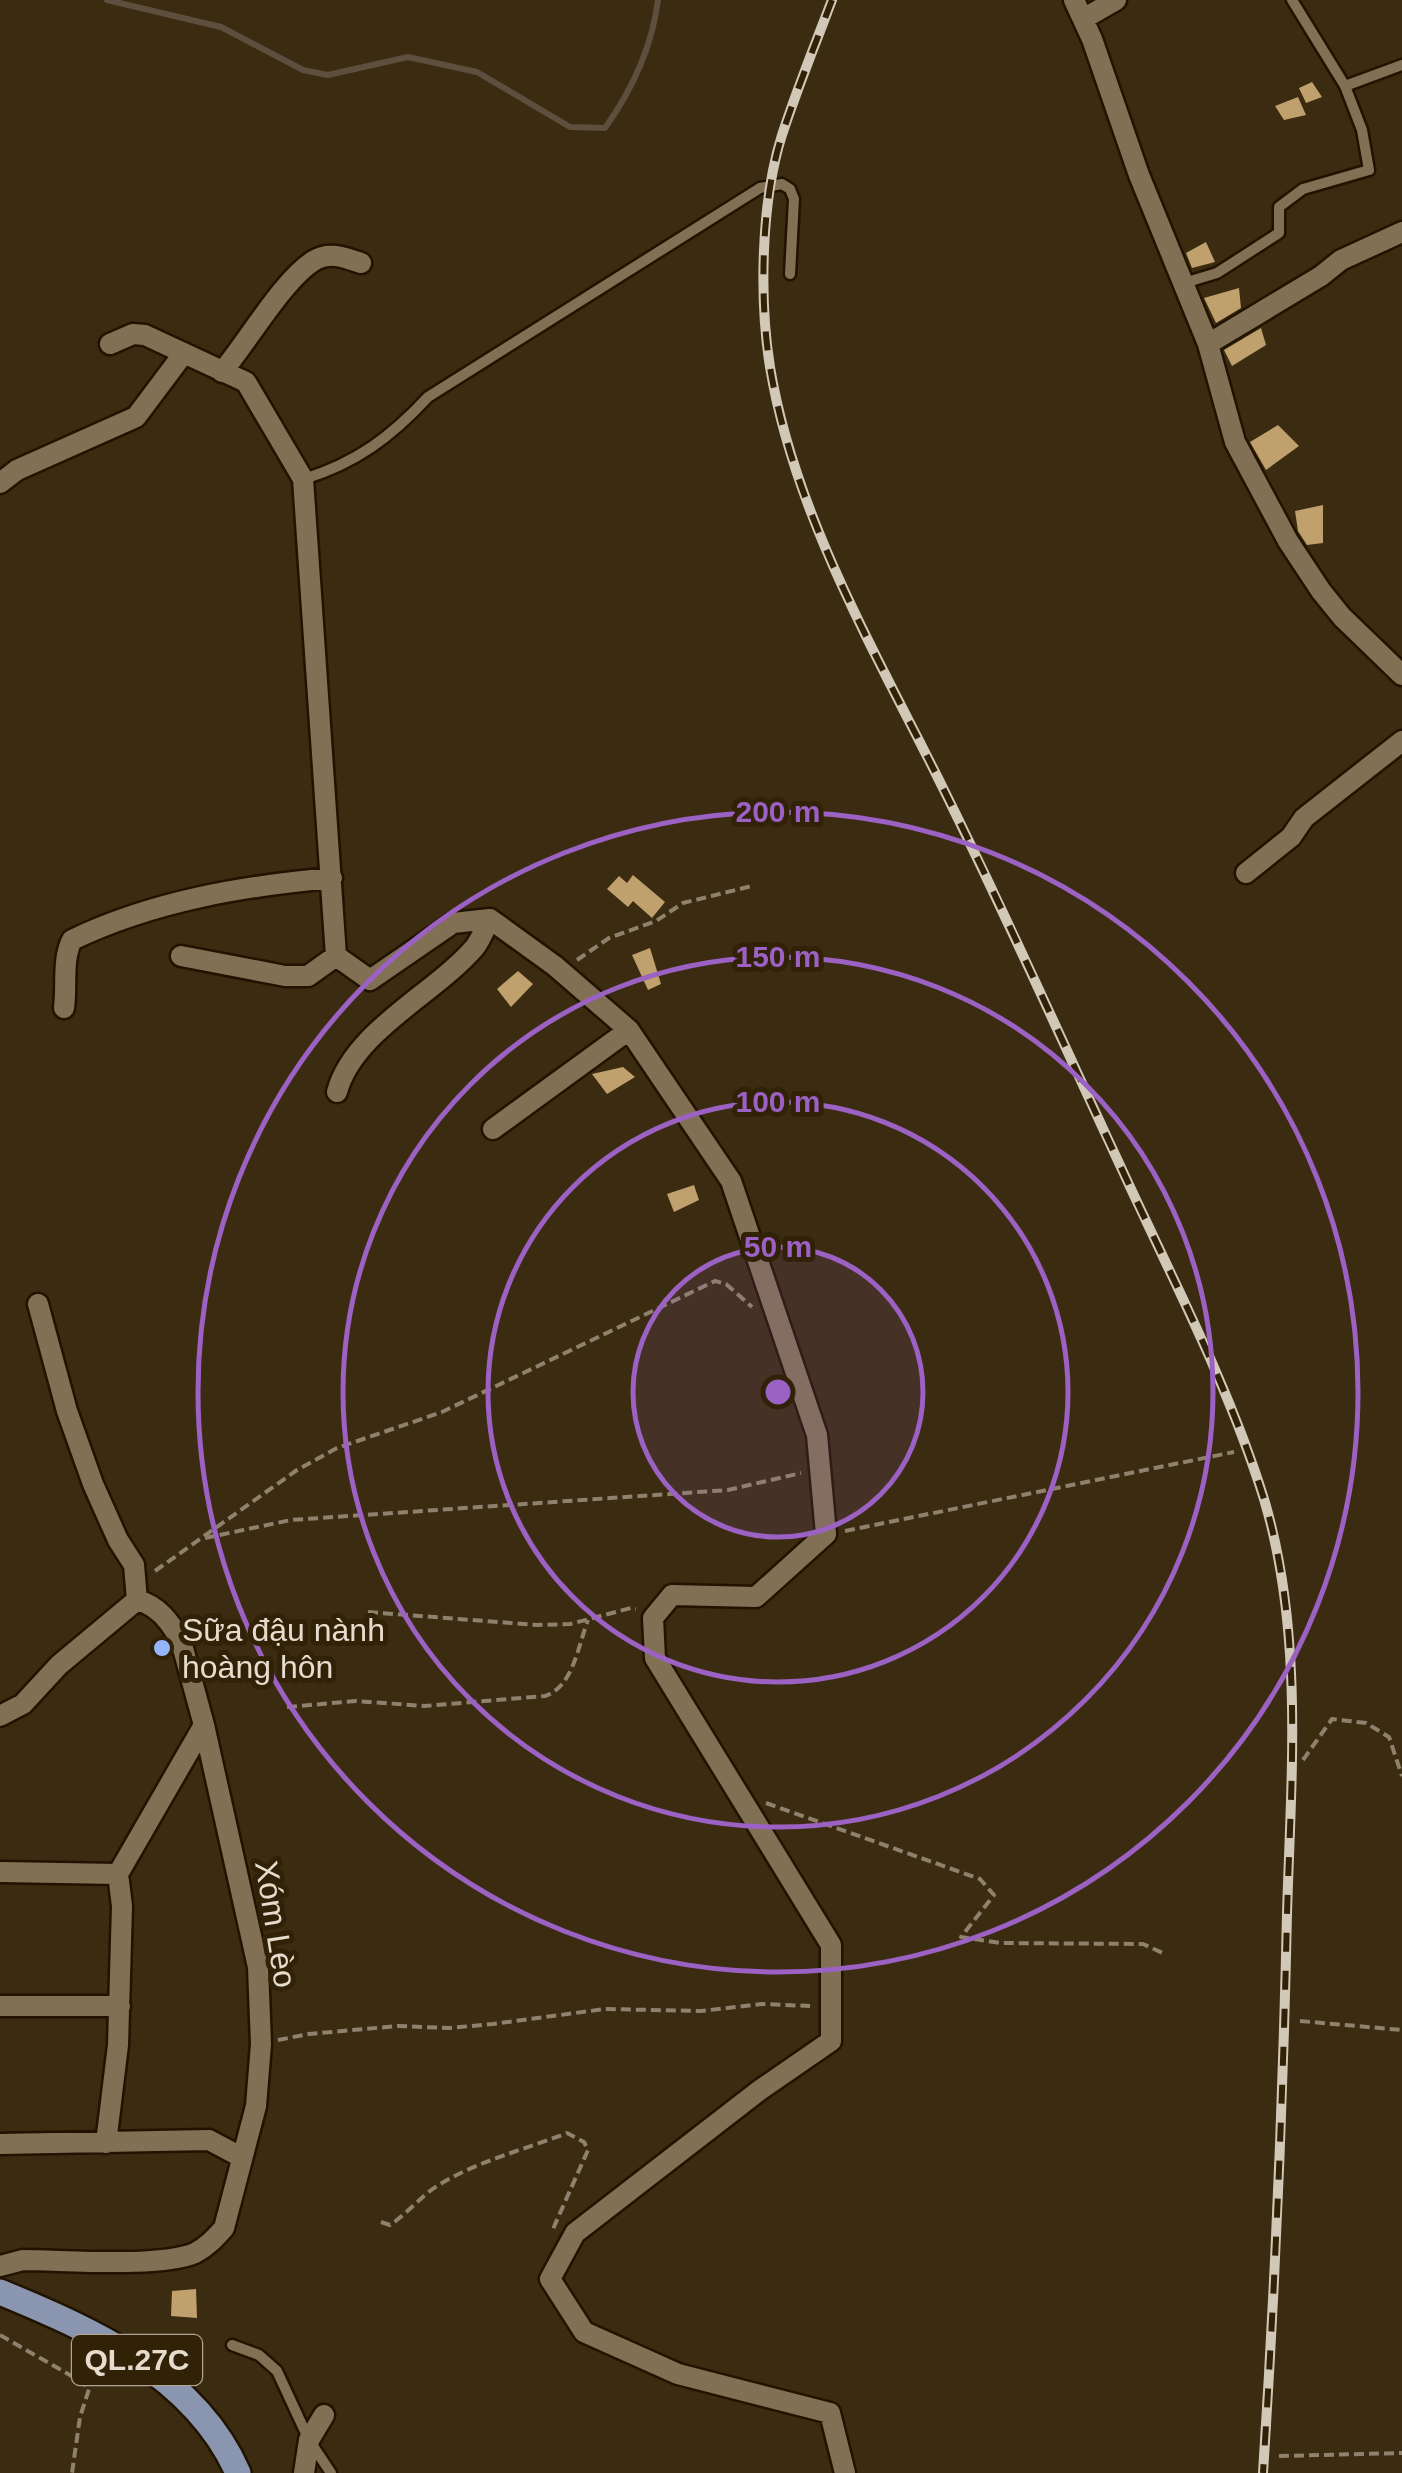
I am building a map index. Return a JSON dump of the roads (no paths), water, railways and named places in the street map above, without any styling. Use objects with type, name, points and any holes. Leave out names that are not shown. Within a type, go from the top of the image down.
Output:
[{"type":"main road","name":"QL.27C","points":[[0,2292],[78,2324],[168,2380],[227,2449],[238,2473]]},
{"type":"street","points":[[1116,0],[1078,9],[1139,175],[1208,344],[1235,442],[1288,540],[1321,591],[1402,675]]},
{"type":"street","points":[[1208,344],[1342,260],[1402,232]]},
{"type":"street","points":[[222,372],[277,297],[315,260],[336,255],[361,263]]},
{"type":"street","points":[[110,344],[133,334],[145,335],[246,382],[302,479],[336,956]]},
{"type":"street","points":[[0,484],[17,470],[136,418],[184,353]]},
{"type":"street","points":[[1246,873],[1291,837],[1304,818],[1402,742]]},
{"type":"street","points":[[64,1008],[66,952],[72,940],[84,934],[164,905],[233,889],[332,878]]},
{"type":"street","points":[[336,956],[370,980],[453,923],[490,919],[630,1030],[731,1181],[817,1435],[826,1534],[756,1597],[672,1595],[654,1618],[656,1658],[831,1945],[830,2041],[575,2233],[550,2279],[584,2332],[678,2374],[830,2413],[846,2473]]},
{"type":"street","points":[[337,1092],[346,1066],[370,1039],[476,946],[490,919]]},
{"type":"street","points":[[181,956],[286,976],[308,976],[336,956]]},
{"type":"street","points":[[493,1130],[630,1030]]},
{"type":"street","points":[[0,1716],[24,1704],[136,1591],[134,1565],[99,1498],[67,1410],[38,1304]]},
{"type":"street","name":"Xóm Lèo","points":[[0,2266],[24,2260],[169,2260],[195,2253],[224,2228],[256,2106],[261,2044],[258,1967],[204,1725],[181,1641],[169,1620],[136,1591]]},
{"type":"street","points":[[106,2143],[120,2006],[122,1906],[118,1874],[204,1725]]},
{"type":"street","points":[[0,1872],[118,1874]]},
{"type":"street","points":[[0,2006],[120,2006]]},
{"type":"street","points":[[0,2144],[209,2140],[241,2157]]},
{"type":"street","points":[[304,2473],[309,2440],[324,2416]]},
{"type":"lane","points":[[1184,284],[1217,273],[1279,232],[1278,208],[1303,189],[1370,170],[1362,130],[1345,86],[1292,0]]},
{"type":"lane","points":[[1345,86],[1402,65]]},
{"type":"lane","points":[[302,479],[354,460],[400,426],[428,397],[760,188],[782,184],[790,189],[794,199],[790,274]]},
{"type":"lane","points":[[232,2345],[260,2355],[278,2371],[309,2440],[330,2473]]},
{"type":"waterway","points":[[107,0],[221,27],[303,70],[328,75],[408,57],[477,72],[570,127],[605,128],[639,67],[658,0]]},
{"type":"railway","points":[[832,0],[782,135],[766,219],[764,311],[781,421],[797,474],[838,577],[986,875],[1218,1376],[1250,1457],[1277,1550],[1290,1653],[1292,1757],[1278,2194],[1263,2473]]},
{"type":"place","name":"Sữa đậu nành hoàng hôn","points":[[162,1648]]}]
